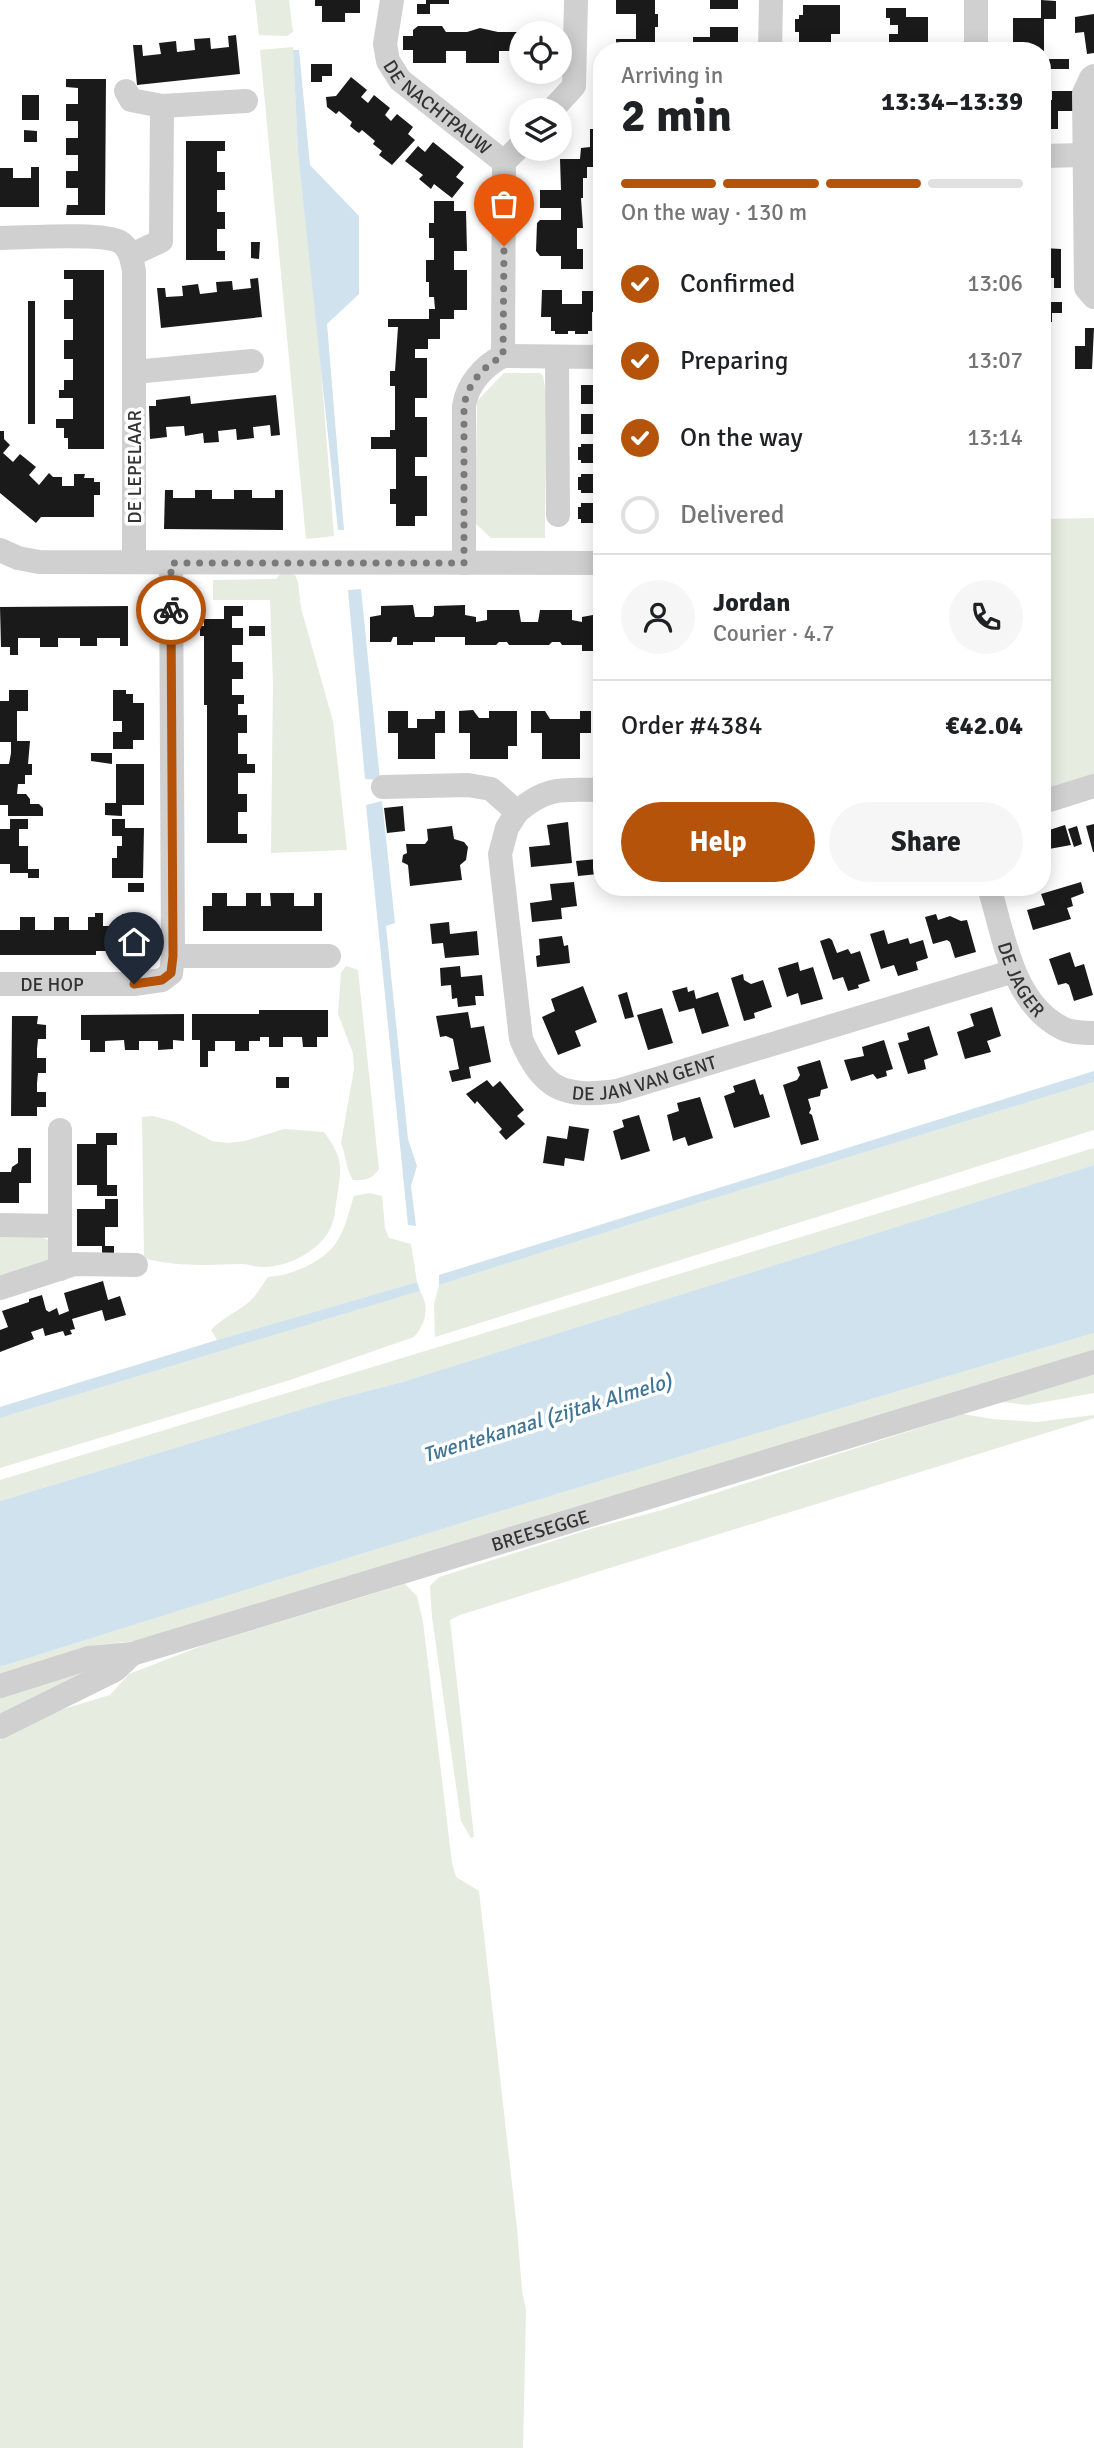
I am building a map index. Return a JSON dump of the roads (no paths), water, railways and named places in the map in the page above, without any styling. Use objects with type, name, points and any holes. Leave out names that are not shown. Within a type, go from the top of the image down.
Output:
[{"type":"street","name":"DE NACHTPAUW","points":[[392,0],[384,44],[388,61],[400,80],[504,162]]},
{"type":"street","points":[[563,98],[574,86],[576,0]]},
{"type":"street","points":[[770,42],[771,0]]},
{"type":"street","points":[[976,0],[976,42]]},
{"type":"street","points":[[1094,76],[1084,93],[1086,288],[1094,297]]},
{"type":"street","points":[[126,91],[131,100],[162,106],[246,101]]},
{"type":"street","points":[[0,239],[89,236],[120,242],[131,255],[161,242],[162,106]]},
{"type":"street","points":[[1051,156],[1084,155]]},
{"type":"street","points":[[503,356],[504,162],[509,157]]},
{"type":"street","name":"DE LEPELAAR","points":[[131,255],[134,271],[134,562]]},
{"type":"street","points":[[464,563],[466,391],[492,362],[503,356],[593,357]]},
{"type":"street","points":[[556,357],[558,515]]},
{"type":"street","points":[[134,372],[252,361]]},
{"type":"street","points":[[0,550],[18,558],[39,562],[593,564]]},
{"type":"street","points":[[171,563],[173,956],[329,956]]},
{"type":"street","points":[[383,787],[468,785],[491,789],[517,812],[534,798],[551,790],[593,790]]},
{"type":"street","points":[[1051,799],[1094,786]]},
{"type":"street","name":"DE JAN VAN GENT","points":[[517,812],[507,828],[500,854],[521,1039],[530,1060],[543,1077],[558,1088],[588,1095],[617,1091],[1014,971]]},
{"type":"street","name":"DE JAGER","points":[[992,896],[1014,971],[1031,1004],[1064,1029],[1094,1034]]},
{"type":"street","name":"DE HOP","points":[[0,984],[134,984],[162,980],[171,973],[173,956]]},
{"type":"street","points":[[60,1130],[60,1269]]},
{"type":"street","points":[[0,1225],[59,1226]]},
{"type":"street","points":[[0,1288],[74,1264],[136,1265]]},
{"type":"street","name":"BREESEGGE","points":[[0,1727],[115,1670],[132,1654],[1094,1362]]},
{"type":"street","points":[[0,1686],[89,1658],[132,1654]]},
{"type":"water","points":[[293,50],[299,50],[310,165],[359,216],[359,294],[327,324],[344,530],[338,530],[298,152]]},
{"type":"water","points":[[361,589],[380,780],[365,779],[348,590]]},
{"type":"water","points":[[382,801],[395,923],[386,926],[408,1139],[417,1166],[411,1186],[416,1226],[408,1225],[366,805]]},
{"type":"water","points":[[1094,1071],[1094,1082],[439,1285],[439,1275]]},
{"type":"water","name":"Twentekanaal (zijtak Almelo)","points":[[1094,1165],[1094,1333],[546,1497],[0,1667],[0,1501],[329,1401],[402,1382]]},
{"type":"water","points":[[417,1282],[420,1291],[0,1418],[0,1407]]}]
